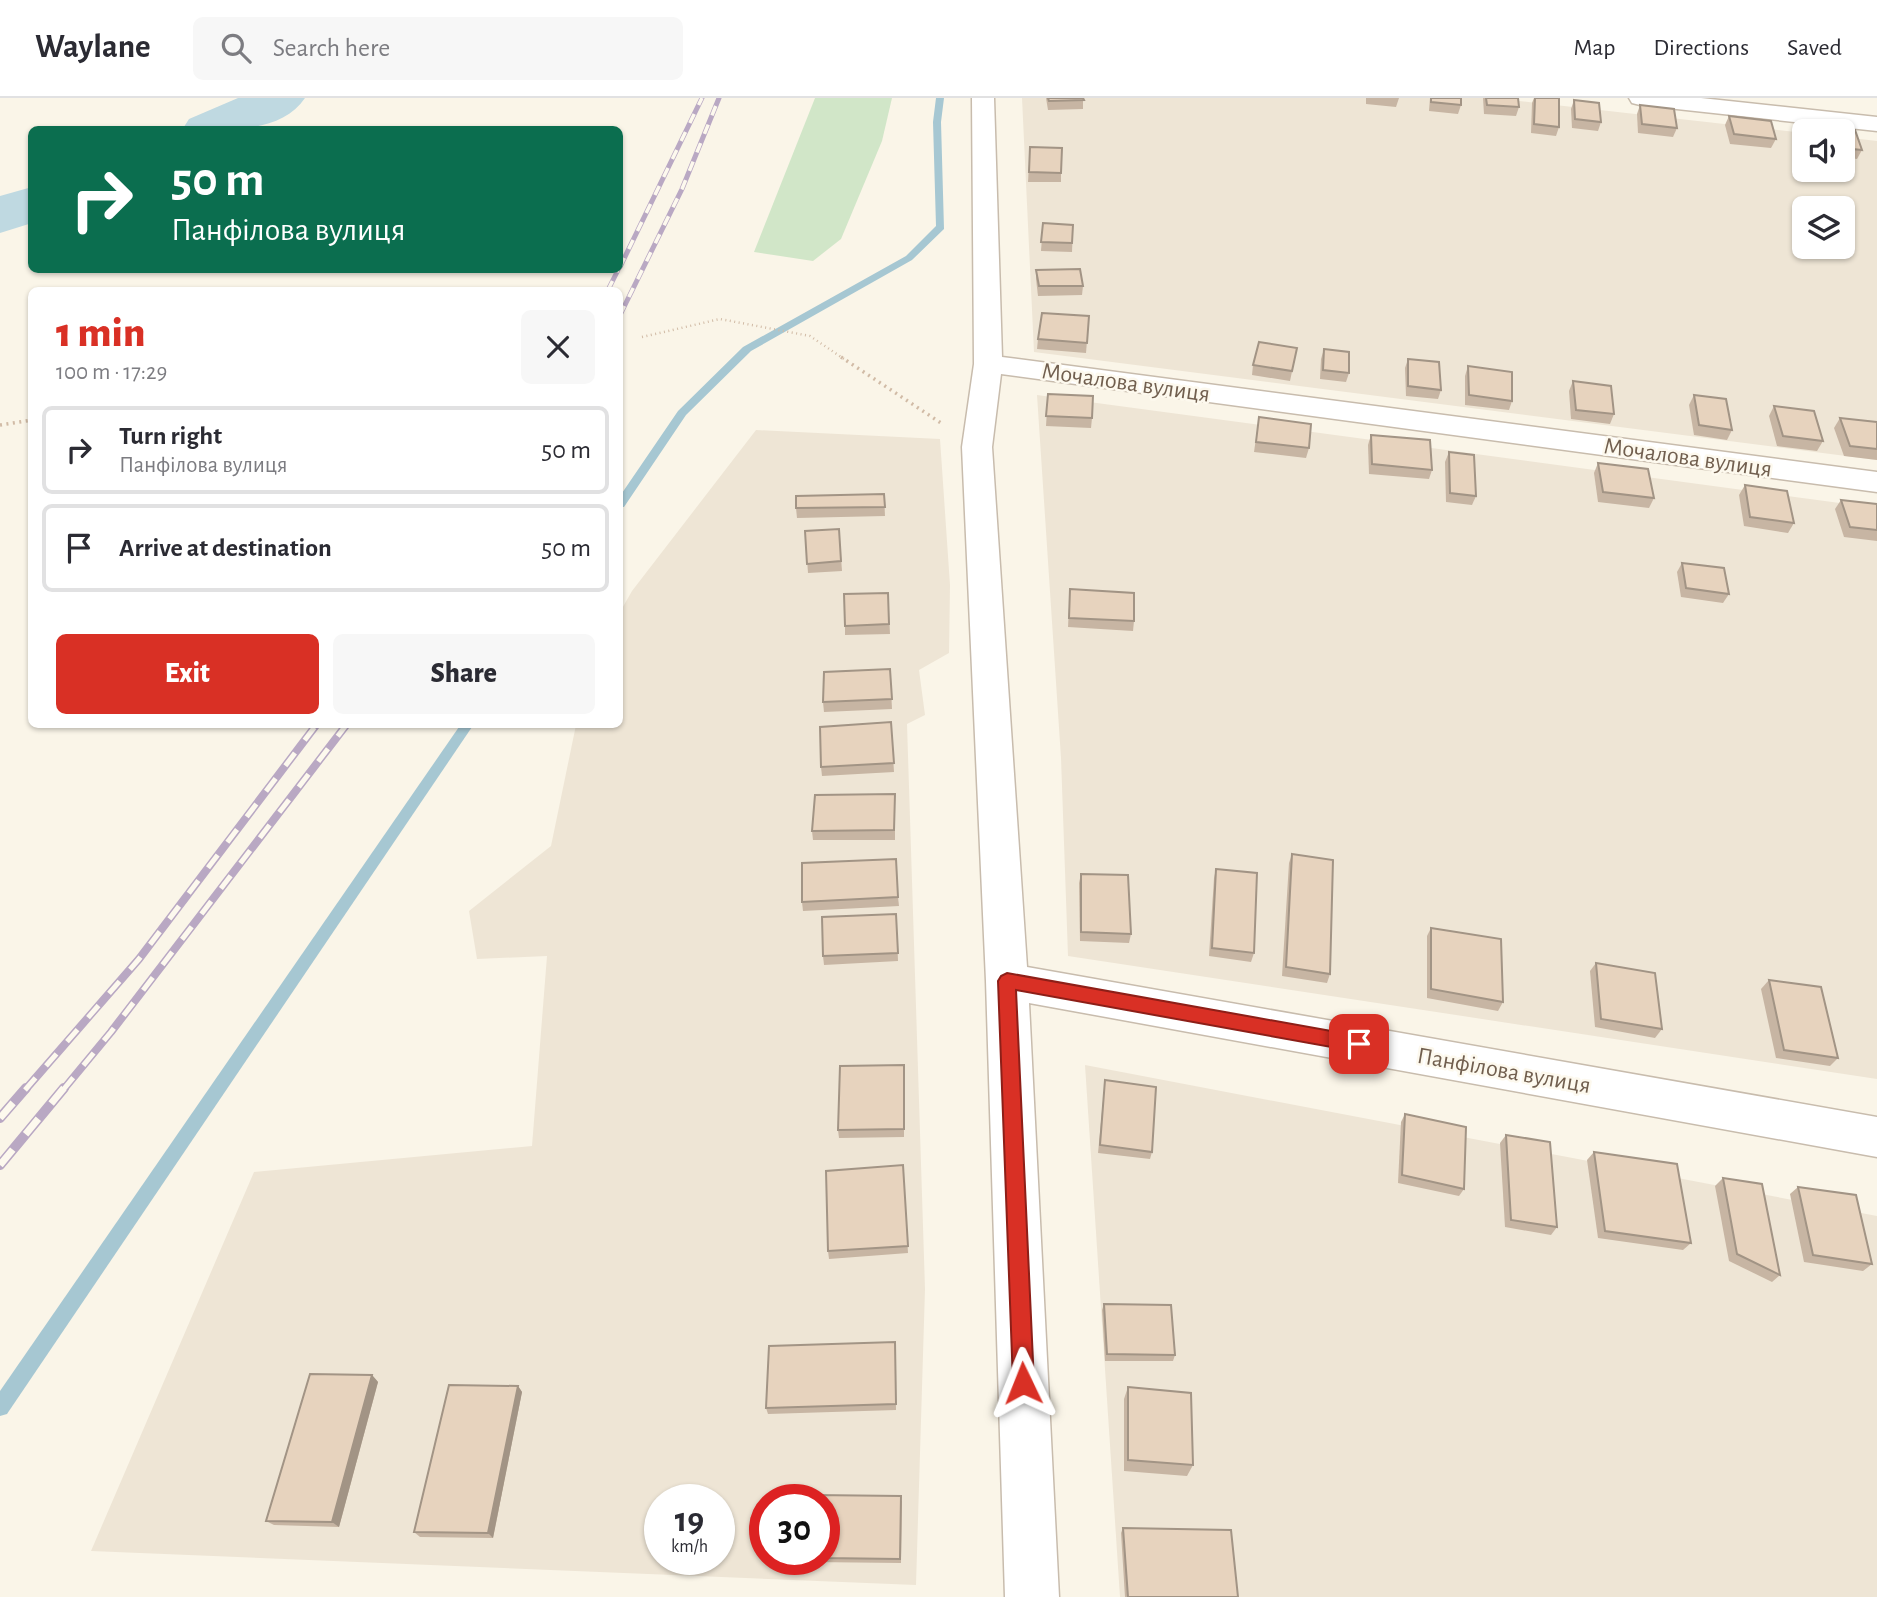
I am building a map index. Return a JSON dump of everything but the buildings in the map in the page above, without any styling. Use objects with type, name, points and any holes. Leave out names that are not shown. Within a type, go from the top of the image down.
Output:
[{"type":"street","points":[[983,98],[988,364],[977,447],[1007,981],[1032,1597]]},
{"type":"street","points":[[1640,98],[1877,124]]},
{"type":"street","name":"Мочалова вулиця","points":[[988,364],[1877,482]]},
{"type":"street","name":"Панфілова вулиця","points":[[1007,981],[1877,1137]]},
{"type":"path","points":[[642,337],[720,319],[810,336],[977,447]]},
{"type":"path","points":[[0,425],[28,420]]},
{"type":"shaded area","points":[[1022,98],[1492,98],[1792,132],[1792,182],[1855,182],[1855,138],[1877,141],[1877,460],[1034,352]]},
{"type":"shaded area","points":[[1037,395],[1877,508],[1877,1079],[1068,956],[1061,758]]},
{"type":"shaded area","points":[[756,430],[940,439],[950,585],[949,653],[919,670],[925,715],[907,724],[925,1289],[916,1585],[673,1575],[735,1575],[735,1484],[644,1484],[644,1574],[91,1551],[254,1172],[532,1146],[547,956],[477,959],[469,911],[551,846],[575,728],[623,728],[623,607],[632,591]]},
{"type":"shaded area","points":[[1085,1065],[1877,1216],[1877,1597],[1120,1597]]},
{"type":"green space","points":[[815,98],[892,98],[882,141],[841,239],[813,261],[754,252]]},
{"type":"waterway","points":[[216,126],[280,98]]},
{"type":"waterway","points":[[623,500],[682,413],[747,349],[909,258],[941,227],[937,122],[940,98]]},
{"type":"waterway","points":[[0,216],[28,205]]},
{"type":"waterway","points":[[0,1407],[465,728]]},
{"type":"railway","points":[[623,261],[702,98]]},
{"type":"railway","points":[[623,309],[682,189],[719,98]]},
{"type":"railway","points":[[610,287],[616,273]]},
{"type":"railway","points":[[25,1090],[139,959],[314,728]]},
{"type":"railway","points":[[63,1090],[111,1032],[344,728]]},
{"type":"railway","points":[[0,1118],[26,1088]]},
{"type":"railway","points":[[0,1165],[64,1088]]},
{"type":"route","points":[[1023,1383],[1007,981],[1359,1044]]}]
